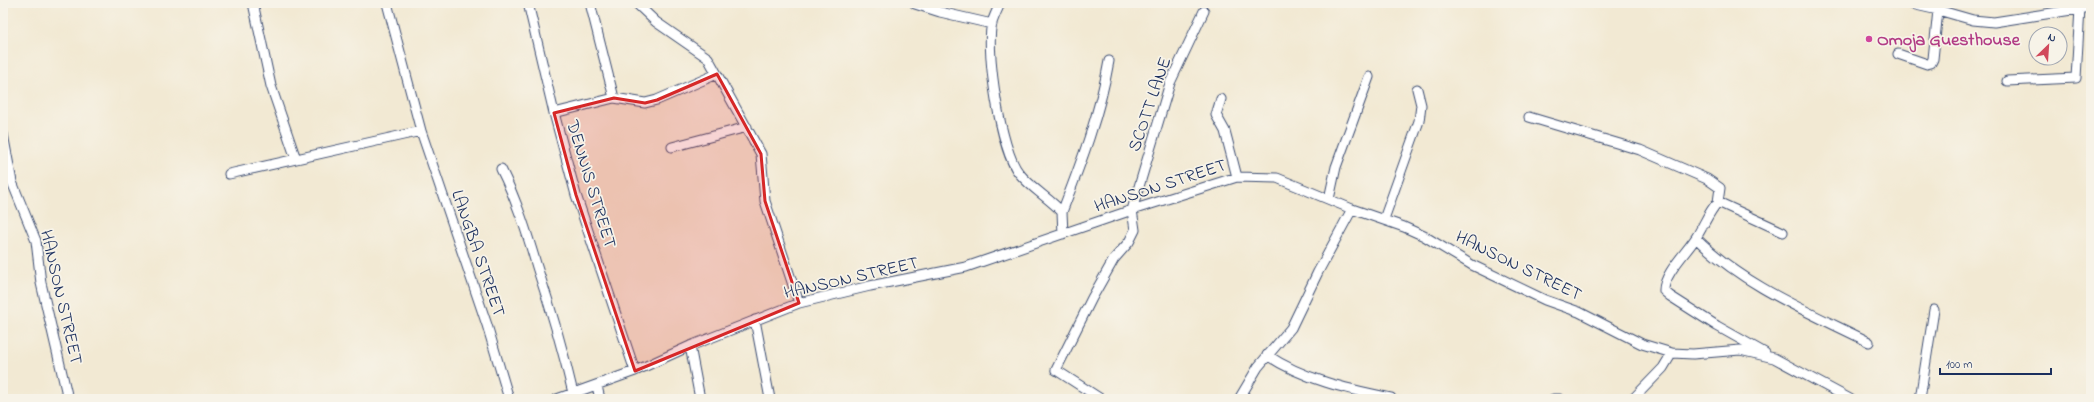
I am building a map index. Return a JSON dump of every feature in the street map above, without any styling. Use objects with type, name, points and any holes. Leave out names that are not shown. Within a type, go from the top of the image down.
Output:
[{"type":"street","points":[[253,3],[271,86],[296,159]]},
{"type":"street","name":"LANGBA STREET","points":[[387,3],[421,131],[487,325],[509,399]]},
{"type":"street","name":"DENNIS STREET","points":[[528,3],[554,113],[576,195],[635,371]]},
{"type":"street","points":[[590,3],[614,98]]},
{"type":"street","points":[[636,3],[656,22],[708,58],[761,154],[765,201],[799,303]]},
{"type":"street","points":[[1000,3],[992,24],[992,80],[1008,148],[1018,173],[1062,212]]},
{"type":"street","points":[[1907,3],[1939,6],[1974,20],[1994,22],[2091,7]]},
{"type":"street","points":[[915,4],[941,8],[992,24]]},
{"type":"street","points":[[1898,54],[1927,64],[1931,63],[1939,6]]},
{"type":"street","points":[[2007,81],[2076,78],[2080,8]]},
{"type":"street","name":"SCOTT LANE","points":[[1132,210],[1170,83],[1204,11]]},
{"type":"street","points":[[1063,234],[1062,212],[1082,161],[1104,89],[1109,61]]},
{"type":"street","points":[[554,113],[614,98],[645,103],[657,100],[717,74]]},
{"type":"street","points":[[1329,199],[1336,167],[1369,77]]},
{"type":"street","points":[[1384,219],[1419,121],[1422,105],[1417,89]]},
{"type":"street","points":[[1221,99],[1216,115],[1225,131],[1238,177]]},
{"type":"street","points":[[1529,117],[1640,150],[1707,179],[1720,188],[1718,202],[1696,238],[1672,270],[1664,286],[1664,291],[1717,326],[1774,358]]},
{"type":"street","points":[[672,147],[746,127]]},
{"type":"street","points":[[229,174],[421,131]]},
{"type":"street","name":"HANSON STREET","points":[[3,134],[12,182],[36,241],[41,283],[68,399]]},
{"type":"street","points":[[501,169],[514,195],[529,239],[562,344],[573,393]]},
{"type":"street","name":"HANSON STREET","points":[[557,399],[597,386],[635,371],[690,346],[799,303],[870,286],[966,267],[1132,210],[1238,177],[1277,178],[1352,209],[1384,219],[1424,236],[1472,265],[1545,300],[1579,312],[1642,344],[1672,353],[1692,354],[1740,350],[1774,358],[1850,399]]},
{"type":"street","points":[[1718,202],[1782,232]]},
{"type":"street","points":[[1240,399],[1258,367],[1291,328],[1318,272],[1352,209]]},
{"type":"street","points":[[1101,399],[1056,370],[1092,298],[1114,260],[1129,242],[1135,230],[1132,210]]},
{"type":"street","points":[[1696,238],[1715,257],[1762,288],[1869,342]]},
{"type":"street","points":[[1920,399],[1934,310]]},
{"type":"street","points":[[755,320],[770,399]]},
{"type":"street","points":[[690,346],[700,399]]},
{"type":"street","points":[[1633,399],[1663,368],[1672,353]]},
{"type":"street","points":[[1267,355],[1286,368],[1350,394],[1391,398]]},
{"type":"street","points":[[597,386],[600,399]]},
{"type":"street","points":[[1553,399],[1560,399]]},
{"type":"highlighted area","points":[[717,74],[761,154],[765,201],[799,303],[635,371],[576,195],[554,113],[614,98],[645,103],[657,100]]},
{"type":"place","name":"Omoja Guesthouse","points":[[1869,39]]}]
